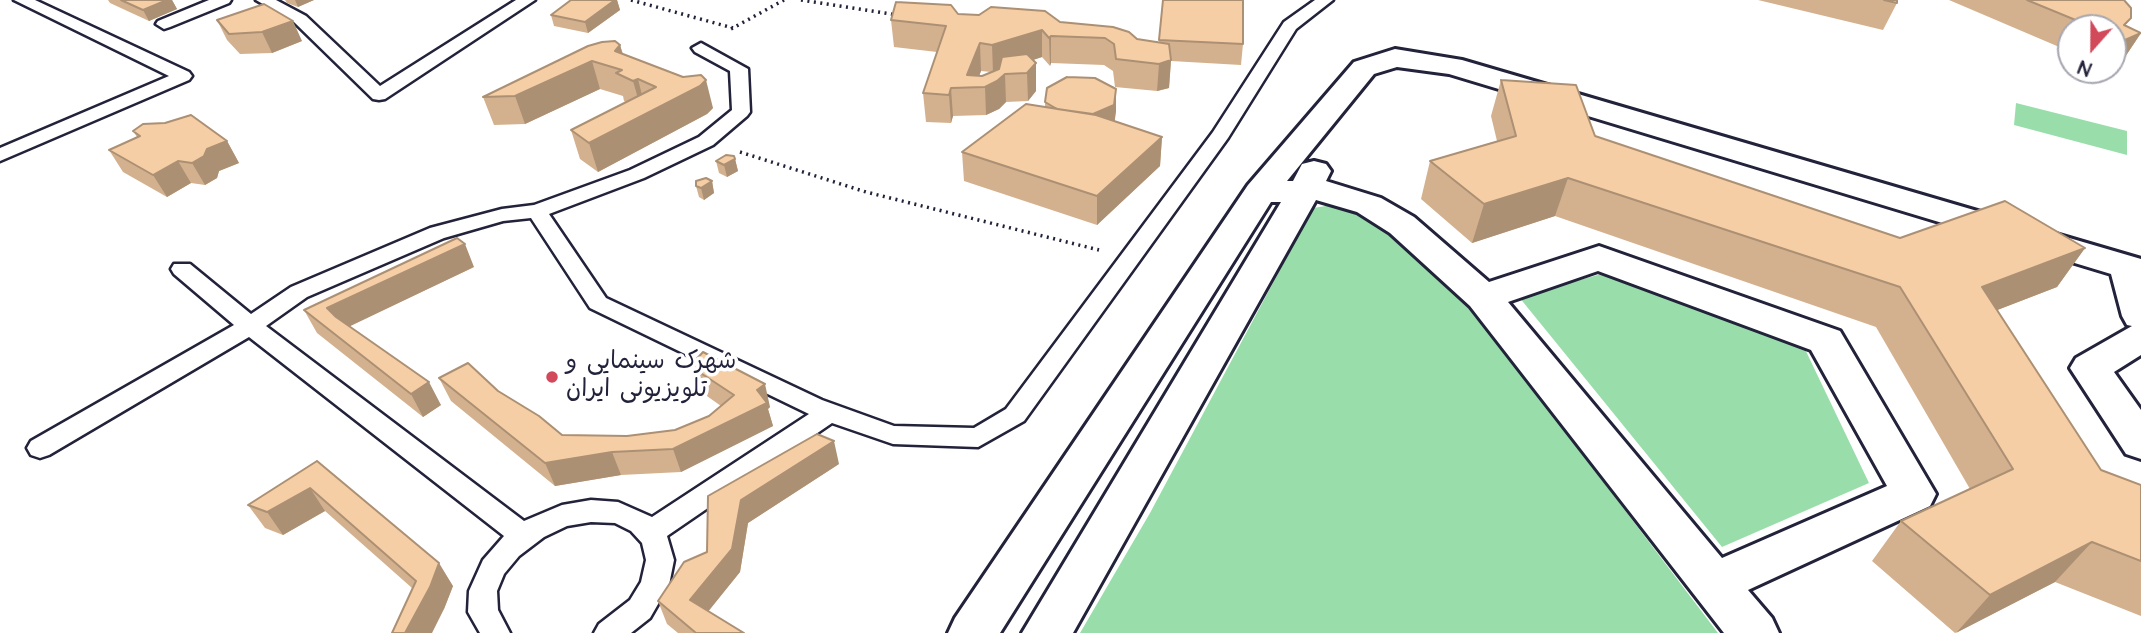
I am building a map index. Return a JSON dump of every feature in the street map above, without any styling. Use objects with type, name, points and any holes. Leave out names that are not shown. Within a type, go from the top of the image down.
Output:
[{"type":"street","points":[[973,633],[1260,192],[1355,76],[1364,68],[1395,58],[1452,66],[2134,269],[2141,316]]},
{"type":"street","points":[[1047,633],[1305,190],[1355,76]]},
{"type":"street","points":[[1260,192],[1323,190],[1369,205],[1402,225],[1483,297],[1754,633]]},
{"type":"street","points":[[1483,297],[1600,258],[1826,341],[1913,494],[1715,583]]},
{"type":"street","points":[[2141,337],[2090,368],[2141,443]]},
{"type":"lane","points":[[0,155],[183,76],[22,0]]},
{"type":"lane","points":[[164,24],[223,0]]},
{"type":"lane","points":[[264,0],[300,19],[380,96],[527,0]]},
{"type":"lane","points":[[537,211],[598,303],[830,412],[893,435],[978,438],[1015,415],[1221,134],[1290,26],[1325,0]]},
{"type":"lane","points":[[40,448],[250,326],[299,292],[437,233],[502,215],[537,211],[637,174],[706,141],[741,112],[738,69],[701,48]]},
{"type":"lane","points":[[182,269],[250,326],[524,536]]},
{"type":"lane","points":[[650,533],[830,412]]},
{"type":"lane","points":[[491,632],[483,612],[483,591],[492,568],[509,548],[524,536],[562,516],[591,511],[618,513],[641,523],[655,539],[660,560],[654,584],[640,608],[617,631]]},
{"type":"path","points":[[631,0],[733,28],[784,0]]},
{"type":"path","points":[[801,0],[907,16]]},
{"type":"path","points":[[706,141],[866,192],[1132,258]]},
{"type":"green space","points":[[2016,103],[2127,131],[2127,155],[2014,125]]},
{"type":"green space","points":[[1332,205],[1353,209],[1378,220],[1464,298],[1718,633],[1080,633],[1150,513],[1313,208]]},
{"type":"green space","points":[[1612,271],[1803,345],[1869,483],[1722,547],[1519,297]]},
{"type":"building","points":[[121,0],[167,0],[143,10]]},
{"type":"building","points":[[571,0],[615,0],[585,22],[551,15]]},
{"type":"building","points":[[1163,0],[1243,0],[1243,44],[1159,40]]},
{"type":"building","points":[[2027,0],[2124,0],[2131,8],[2131,18],[2127,22],[2127,14],[2061,14]]},
{"type":"building","points":[[896,2],[951,5],[958,14],[979,15],[991,7],[1045,11],[1060,22],[1113,27],[1129,32],[1137,39],[1169,44],[1171,60],[1159,64],[1116,59],[1114,44],[1105,38],[1049,38],[1042,30],[992,45],[980,43],[967,75],[982,76],[999,69],[1002,57],[1027,54],[1036,63],[1027,73],[1005,74],[985,87],[951,88],[949,95],[923,93],[946,26],[891,20]]},
{"type":"building","points":[[264,4],[293,21],[262,32],[229,34],[217,20]]},
{"type":"building","points":[[2127,26],[2141,33],[2127,39]]},
{"type":"building","points":[[615,41],[620,45],[615,51],[683,77],[701,75],[706,80],[700,86],[589,143],[571,130],[656,87],[638,79],[633,81],[616,73],[622,70],[592,61],[515,96],[483,97],[588,46]]},
{"type":"building","points":[[1067,77],[1095,78],[1116,89],[1114,105],[1093,114],[1057,109],[1045,102],[1047,88]]},
{"type":"building","points":[[1501,80],[1576,85],[1595,136],[1900,238],[2005,201],[2085,248],[1982,287],[2101,470],[2141,485],[2141,561],[2092,542],[1990,595],[1901,521],[2013,469],[1900,287],[1568,178],[1484,204],[1430,161],[1516,136]]},
{"type":"building","points":[[1026,104],[1096,115],[1162,137],[1097,196],[962,152]]},
{"type":"building","points":[[191,115],[227,141],[207,149],[204,156],[192,163],[178,161],[153,175],[109,150],[140,136],[133,131],[143,124],[165,123]]},
{"type":"building","points":[[726,155],[734,156],[735,159],[724,165],[716,161]]},
{"type":"building","points":[[706,178],[712,181],[701,188],[696,186],[696,181]]},
{"type":"building","points":[[457,238],[465,244],[327,308],[429,382],[411,394],[304,310]]},
{"type":"building","points":[[703,352],[765,384],[757,390],[767,403],[673,449],[612,452],[545,463],[439,378],[468,363],[498,391],[539,416],[562,435],[627,436],[675,430],[709,416],[734,395],[690,366]]},
{"type":"building","points":[[817,434],[834,441],[741,500],[732,549],[690,600],[744,633],[696,633],[658,601],[684,562],[707,552],[708,496]]},
{"type":"building","points":[[317,461],[439,563],[430,587],[405,633],[392,633],[416,581],[310,488],[267,512],[248,505]]},
{"type":"place","name":"شهرک سینمایی و تلویزیونی ایران","points":[[552,377]]}]
